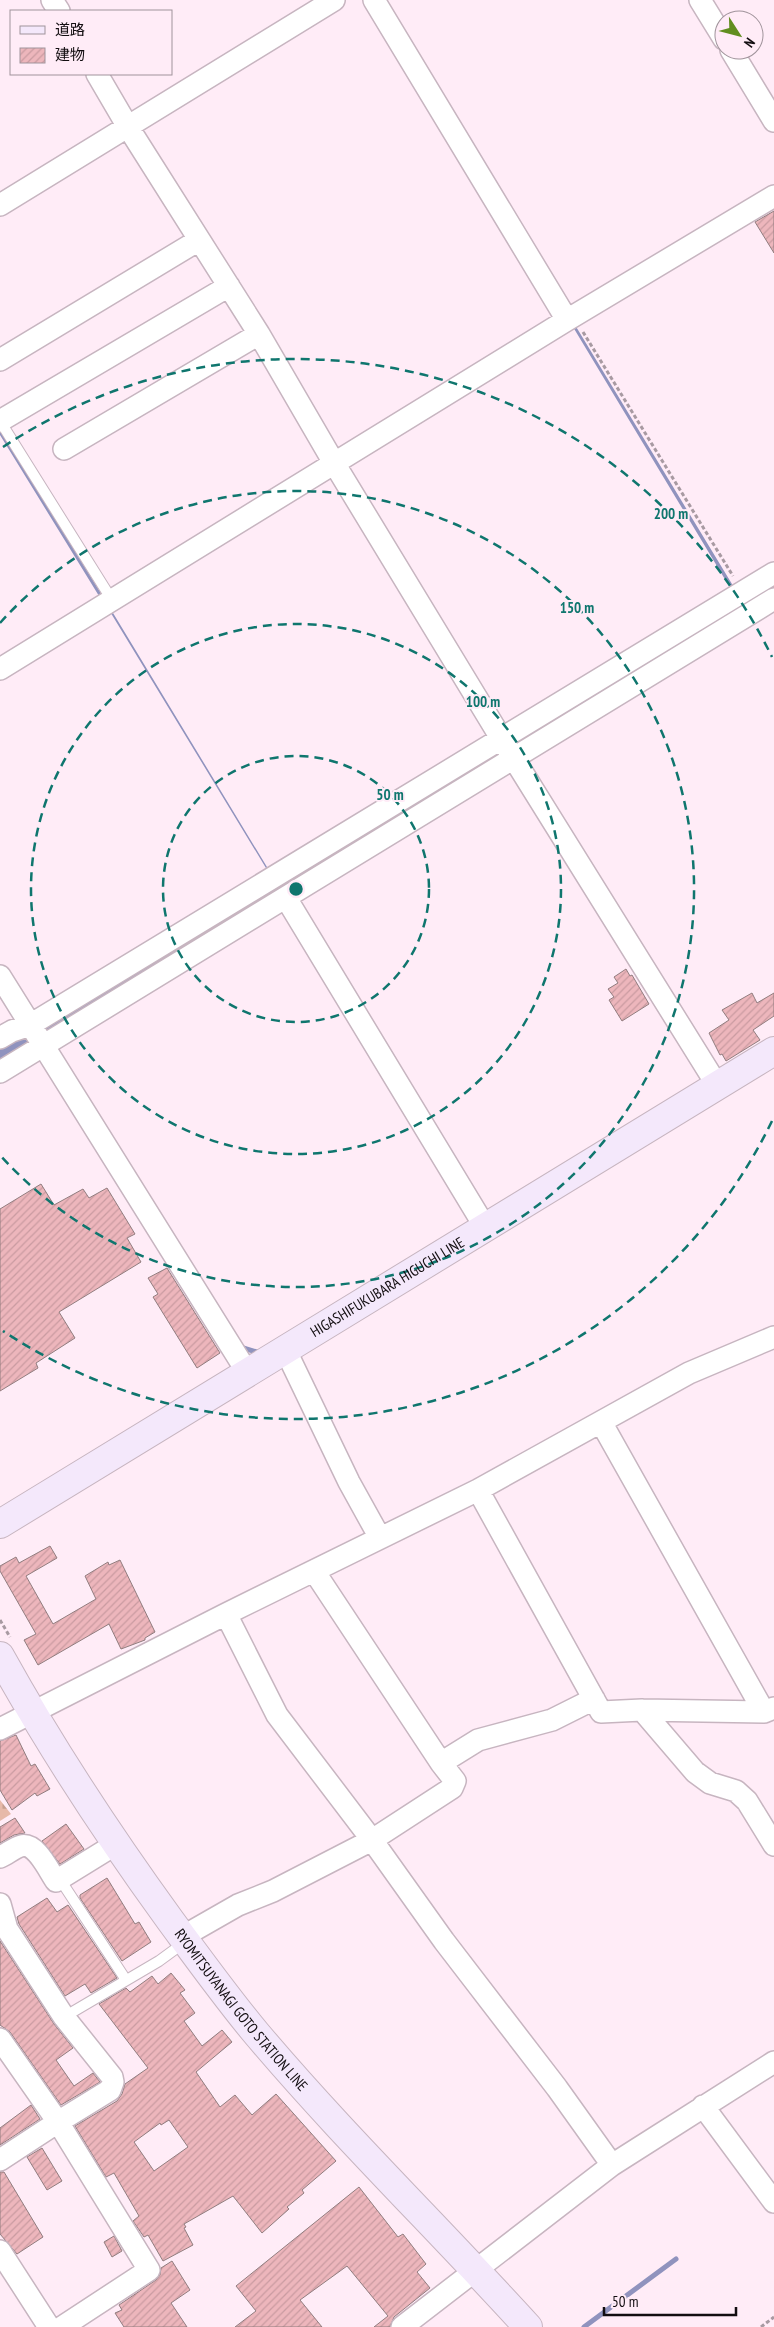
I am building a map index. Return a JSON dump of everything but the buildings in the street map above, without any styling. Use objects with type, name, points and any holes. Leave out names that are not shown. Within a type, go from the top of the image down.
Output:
[{"type":"main road","name":"HIGASHIFUKUBARA HIGUCHI LINE","points":[[0,1524],[774,1051]]},
{"type":"main road","name":"RYOMITSUYANAGI GOTO STATION LINE","points":[[0,1656],[32,1713],[116,1844],[184,1939],[255,2032],[375,2168],[475,2269],[528,2327]]},
{"type":"street","points":[[0,204],[334,0]]},
{"type":"street","points":[[374,0],[571,318]]},
{"type":"street","points":[[700,0],[714,23]]},
{"type":"street","points":[[737,60],[774,121]]},
{"type":"street","points":[[98,75],[128,127],[259,334],[334,463],[717,1085]]},
{"type":"street","points":[[0,669],[571,318],[774,196]]},
{"type":"street","points":[[0,360],[199,240]]},
{"type":"street","points":[[0,421],[228,286]]},
{"type":"street","points":[[64,449],[259,334]]},
{"type":"street","points":[[0,1072],[286,898],[742,592],[774,573]]},
{"type":"street","points":[[0,1038],[12,1031],[30,1025],[508,748],[774,599]]},
{"type":"street","points":[[286,898],[485,1227]]},
{"type":"street","points":[[0,976],[247,1372]]},
{"type":"street","points":[[0,1729],[226,1614],[478,1490],[689,1373],[774,1336]]},
{"type":"street","points":[[285,1349],[349,1482],[380,1538]]},
{"type":"street","points":[[601,1422],[769,1710]]},
{"type":"street","points":[[478,1490],[601,1712],[642,1710],[769,1710]]},
{"type":"street","points":[[184,1939],[238,1905],[273,1891],[372,1840],[452,1788],[455,1781],[441,1763],[314,1571]]},
{"type":"street","points":[[226,1614],[277,1715],[372,1840],[444,1941],[557,2088],[612,2165]]},
{"type":"street","points":[[441,1763],[478,1740],[552,1720],[594,1698]]},
{"type":"street","points":[[642,1710],[695,1772],[710,1783],[736,1791],[747,1800],[774,1845]]},
{"type":"street","points":[[0,1857],[22,1845],[28,1845],[56,1881],[116,1844]]},
{"type":"street","points":[[0,1904],[5,1926],[64,2017],[112,2077],[113,2082],[110,2090],[0,2160]]},
{"type":"street","points":[[0,2039],[58,2122],[149,2270],[62,2327]]},
{"type":"street","points":[[402,2327],[612,2165],[774,2062]]},
{"type":"street","points":[[703,2106],[774,2202]]},
{"type":"street","points":[[0,2251],[6,2274],[49,2327]]},
{"type":"lane","points":[[0,421],[112,600]]},
{"type":"lane","points":[[62,1877],[65,1887],[126,1980]]},
{"type":"lane","points":[[64,2017],[126,1980],[184,1939]]},
{"type":"path","points":[[571,318],[742,592]]},
{"type":"path","points":[[761,2327],[774,2317]]},
{"type":"green space","points":[[0,1800],[11,1814],[0,1821]]},
{"type":"water","points":[[575,325],[735,589],[732,591],[573,327]]},
{"type":"water","points":[[0,429],[102,595],[99,596],[0,435]]},
{"type":"water","points":[[110,608],[270,872],[269,873],[109,610]]},
{"type":"waterway","points":[[0,1058],[502,750]]},
{"type":"waterway","points":[[240,1347],[260,1353]]},
{"type":"waterway","points":[[584,2327],[676,2259]]}]
